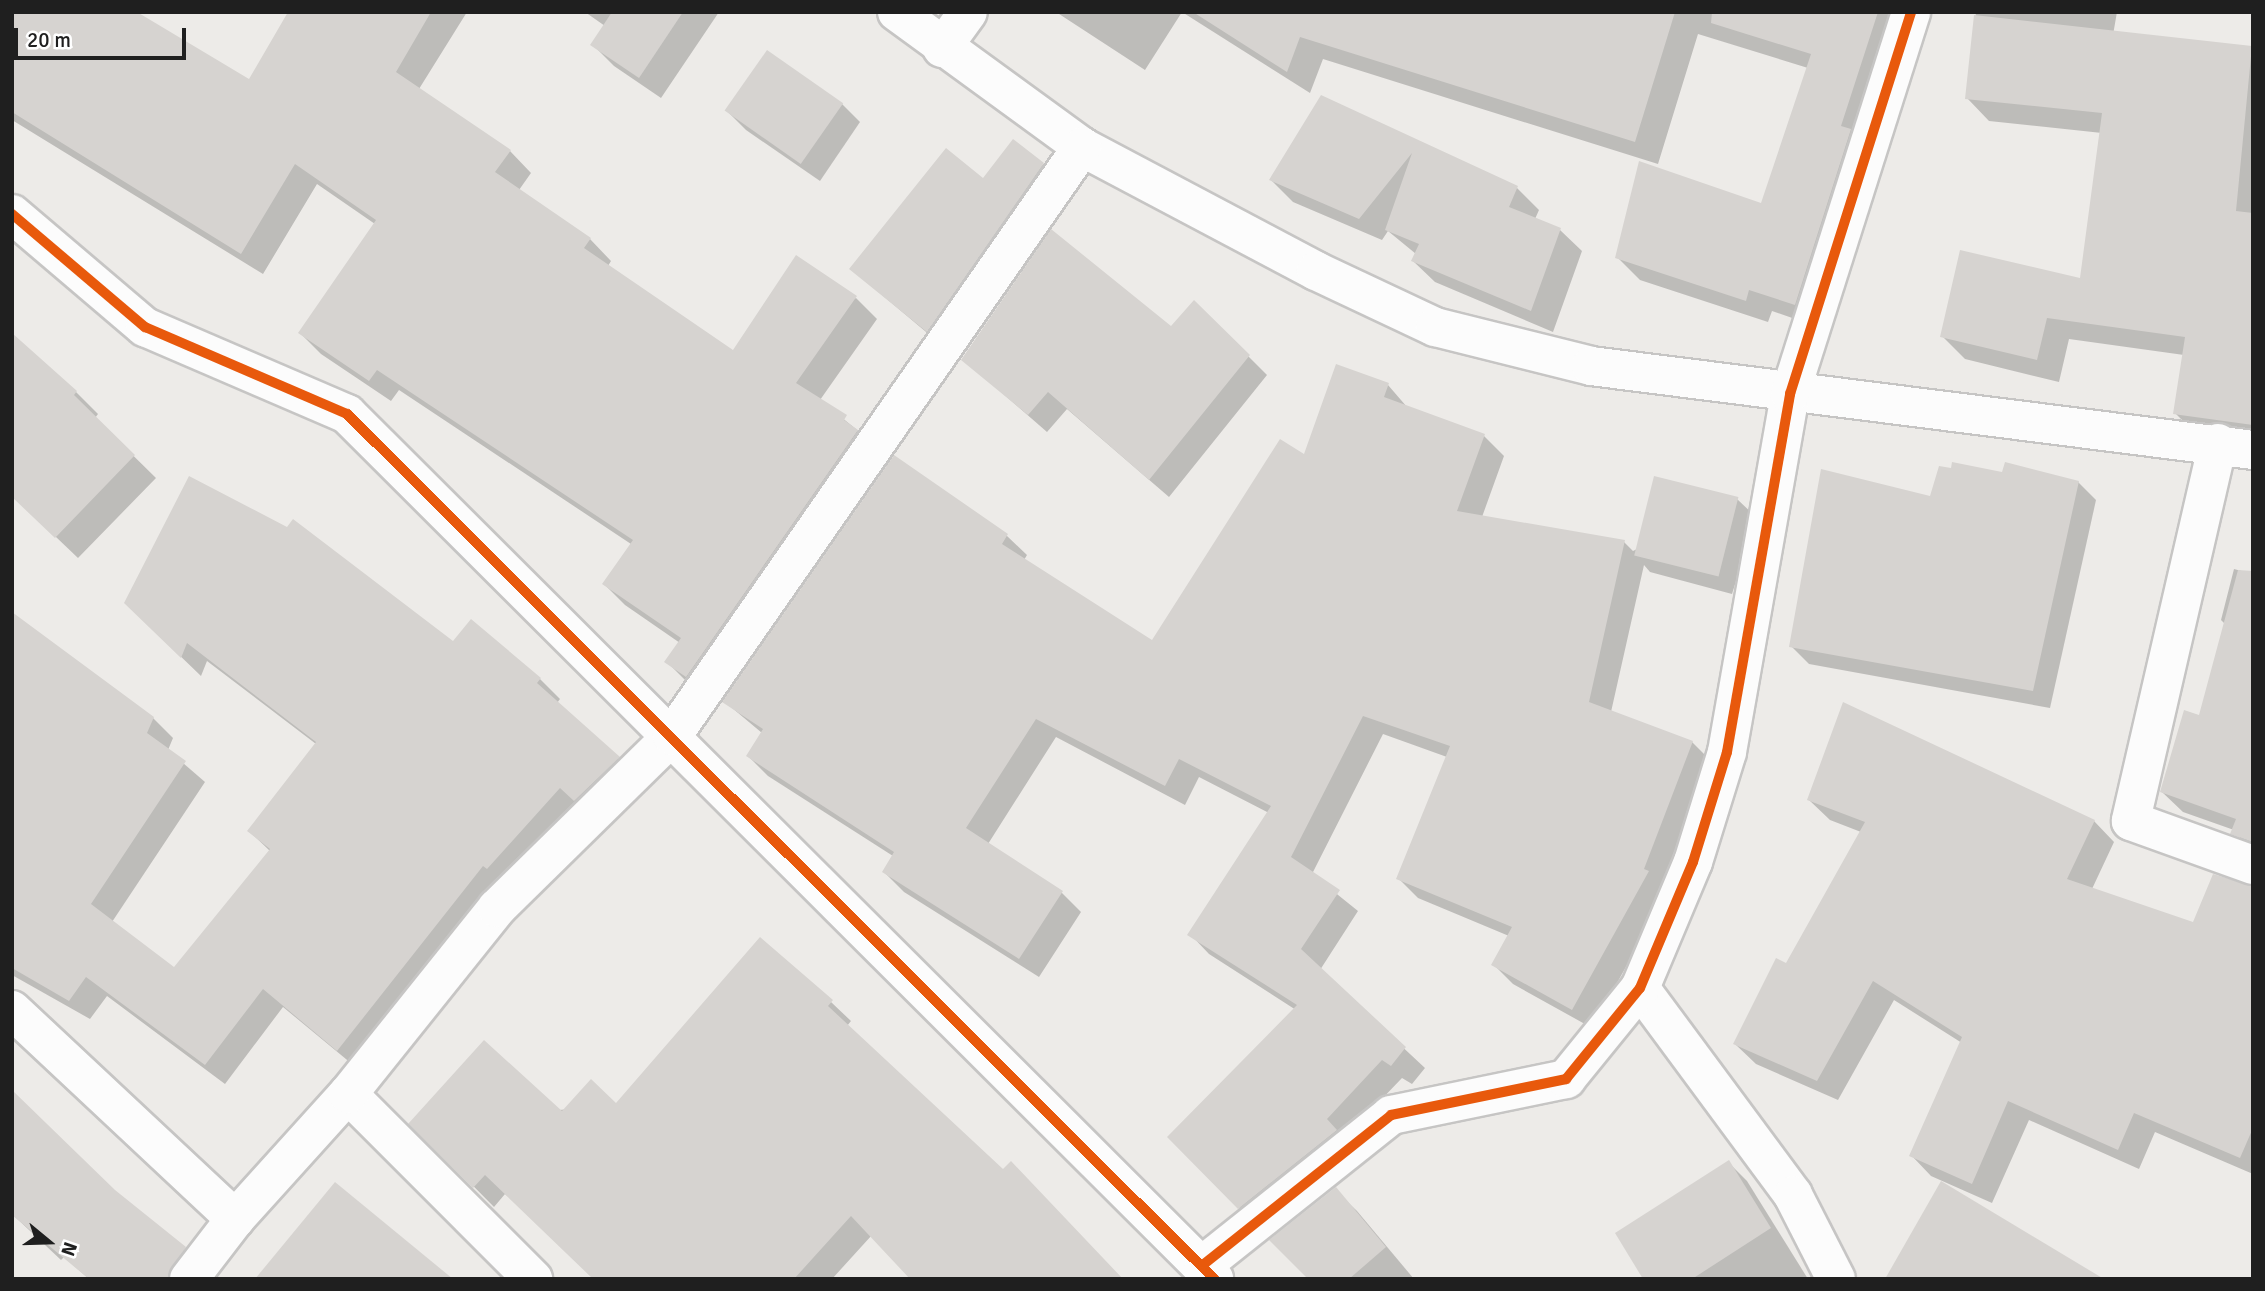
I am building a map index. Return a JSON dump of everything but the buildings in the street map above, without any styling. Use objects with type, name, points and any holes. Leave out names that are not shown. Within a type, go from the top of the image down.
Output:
[{"type":"street","points":[[897,12],[942,48],[1082,147],[1316,271],[1435,327],[1591,366],[1790,394],[2235,447],[2131,821],[2253,865]]},
{"type":"street","points":[[942,48],[968,12]]},
{"type":"street","points":[[12,214],[145,327],[347,414],[1209,1271],[1391,1115],[1566,1079],[1640,988],[1693,862],[1727,752],[1790,394],[1911,12]]},
{"type":"street","points":[[190,1279],[235,1219],[348,1094],[497,908],[672,736],[1082,147]]},
{"type":"street","points":[[1640,988],[1793,1195],[1836,1279]]},
{"type":"street","points":[[12,1010],[235,1219]]},
{"type":"street","points":[[348,1094],[533,1279]]},
{"type":"cycle path","points":[[1204,1264],[1391,1115],[1566,1079],[1640,988],[1693,862],[1727,752],[1790,394],[1911,12]]},
{"type":"cycle path","points":[[12,214],[145,327],[347,414],[1214,1279]]}]
